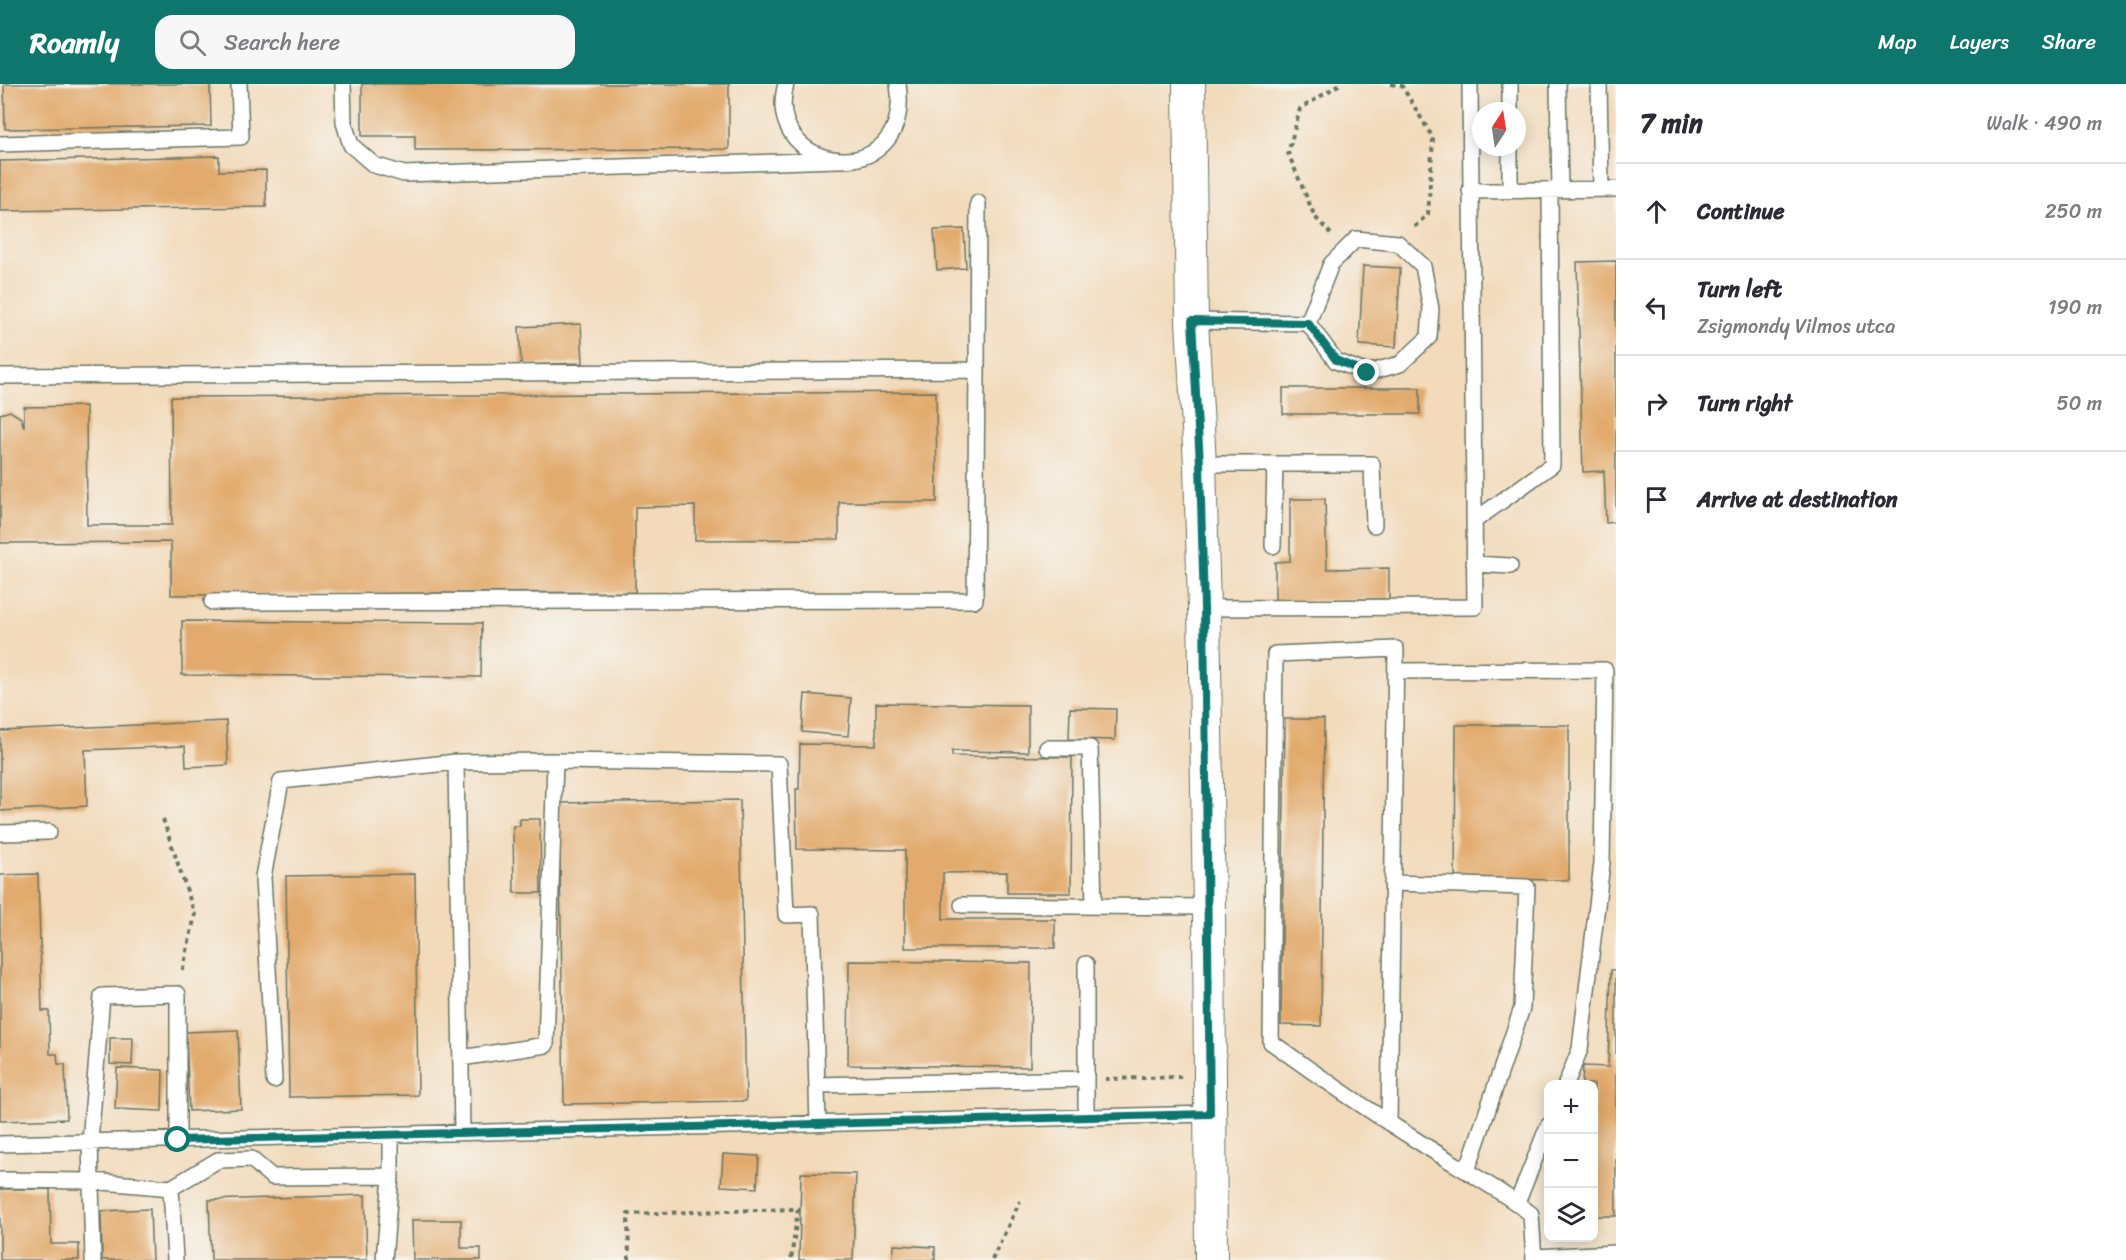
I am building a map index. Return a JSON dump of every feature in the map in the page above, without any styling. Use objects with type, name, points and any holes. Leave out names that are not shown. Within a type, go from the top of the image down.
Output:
[{"type":"street","points":[[1190,84],[1192,321],[1200,464],[1204,608],[1211,1077],[1211,1260]]},
{"type":"lane","points":[[0,144],[241,137],[239,84]]},
{"type":"lane","points":[[343,84],[344,123],[351,145],[374,165],[404,174],[855,159],[873,152],[887,140],[896,124],[901,104],[898,84]]},
{"type":"lane","points":[[786,84],[783,96],[784,114],[791,132],[803,146],[818,156],[837,160]]},
{"type":"lane","points":[[1204,608],[1474,608],[1470,84]]},
{"type":"lane","points":[[1510,84],[1510,102]]},
{"type":"lane","points":[[1474,521],[1552,465],[1558,84]]},
{"type":"lane","points":[[1470,191],[1608,189],[1599,84]]},
{"type":"lane","points":[[1510,156],[1510,190]]},
{"type":"lane","points":[[212,602],[975,600],[978,203]]},
{"type":"lane","points":[[1356,239],[1398,243],[1423,266],[1431,309],[1429,337],[1400,364],[1367,373],[1336,360],[1308,323],[1331,264],[1356,239]]},
{"type":"lane","points":[[1192,321],[1308,323]]},
{"type":"lane","points":[[0,376],[977,370]]},
{"type":"lane","points":[[1200,464],[1372,464],[1374,525]]},
{"type":"lane","points":[[1274,546],[1275,465]]},
{"type":"lane","points":[[1474,564],[1510,566]]},
{"type":"lane","points":[[1389,1123],[1396,649],[1275,654],[1271,1042],[1322,1079],[1389,1123],[1504,1193],[1531,1214],[1534,1258],[1616,1253]]},
{"type":"lane","points":[[1395,671],[1611,670],[1609,863],[1580,1049],[1568,1080]]},
{"type":"lane","points":[[1047,747],[1090,748],[1094,906]]},
{"type":"lane","points":[[461,1058],[546,1045],[555,761]]},
{"type":"lane","points":[[456,762],[462,1132]]},
{"type":"lane","points":[[274,1080],[263,877],[281,781],[456,762],[779,764],[786,915],[812,914],[818,1124]]},
{"type":"lane","points":[[0,833],[49,832]]},
{"type":"lane","points":[[1392,883],[1527,887],[1522,1008],[1467,1171]]},
{"type":"lane","points":[[962,905],[1209,907]]},
{"type":"lane","points":[[1086,964],[1086,1118]]},
{"type":"lane","points":[[93,1260],[90,1142],[102,996],[178,994],[178,1140]]},
{"type":"lane","points":[[817,1085],[1086,1079]]},
{"type":"lane","points":[[0,1144],[1210,1114]]},
{"type":"lane","points":[[384,1260],[391,1176],[391,1134]]},
{"type":"lane","points":[[1517,1203],[1545,1134]]},
{"type":"lane","points":[[0,1180],[92,1181],[171,1188],[218,1160],[251,1159],[272,1177],[391,1176]]},
{"type":"lane","points":[[171,1188],[175,1260]]},
{"type":"path","points":[[1340,84],[1300,109],[1288,153],[1315,217],[1346,250]]},
{"type":"path","points":[[1391,84],[1402,86],[1433,138],[1428,214],[1398,243]]},
{"type":"path","points":[[164,819],[195,915],[178,994]]},
{"type":"path","points":[[1086,1079],[1211,1077]]},
{"type":"path","points":[[992,1260],[1020,1201]]},
{"type":"path","points":[[629,1260],[628,1214],[798,1209],[790,1260]]},
{"type":"building","points":[[4,84],[210,84],[211,126],[5,129]]},
{"type":"building","points":[[362,84],[729,84],[729,149],[415,150],[415,136],[362,136]]},
{"type":"building","points":[[219,156],[219,171],[266,170],[266,207],[0,211],[0,161]]},
{"type":"building","points":[[964,229],[966,268],[937,270],[934,230]]},
{"type":"building","points":[[1616,261],[1616,522],[1606,523],[1604,471],[1583,472],[1577,262]]},
{"type":"building","points":[[1363,266],[1400,268],[1396,347],[1359,345]]},
{"type":"building","points":[[581,324],[583,363],[521,365],[519,327]]},
{"type":"building","points":[[1283,388],[1420,388],[1420,414],[1283,414]]},
{"type":"building","points":[[936,392],[937,502],[839,502],[839,539],[695,540],[695,506],[635,507],[635,592],[171,595],[171,542],[0,543],[0,414],[10,411],[21,418],[24,427],[24,407],[86,406],[87,525],[172,525],[171,397]]},
{"type":"building","points":[[1290,499],[1325,499],[1327,569],[1389,568],[1389,599],[1275,601],[1275,562],[1290,561]]},
{"type":"building","points":[[182,621],[482,623],[481,677],[182,675]]},
{"type":"building","points":[[805,694],[851,698],[848,736],[802,732]]},
{"type":"building","points":[[876,703],[1028,705],[1028,752],[952,751],[952,756],[1072,757],[1071,893],[1007,893],[1007,872],[943,873],[943,919],[1055,919],[1055,948],[905,948],[905,850],[797,849],[796,789],[799,789],[800,744],[876,745]]},
{"type":"building","points":[[1070,708],[1116,709],[1115,740],[1069,739]]},
{"type":"building","points":[[1285,719],[1324,719],[1321,1026],[1281,1025]]},
{"type":"building","points":[[226,721],[228,765],[186,767],[185,746],[85,750],[87,806],[0,811],[0,731]]},
{"type":"building","points":[[1456,725],[1569,725],[1569,880],[1455,879]]},
{"type":"building","points":[[740,800],[746,1101],[564,1104],[559,803]]},
{"type":"building","points":[[520,819],[540,819],[541,893],[514,893],[513,826],[520,826]]},
{"type":"building","points":[[38,874],[42,1011],[49,1011],[50,1054],[57,1054],[58,1064],[65,1064],[67,1119],[0,1121],[0,875]]},
{"type":"building","points":[[415,874],[418,1095],[289,1097],[286,876]]},
{"type":"building","points":[[849,961],[1031,963],[1030,1067],[848,1065]]},
{"type":"building","points":[[1611,970],[1616,970],[1616,1216],[1598,1216],[1598,1080],[1582,1080],[1583,1066],[1608,1067]]},
{"type":"building","points":[[238,1030],[241,1109],[189,1111],[186,1032]]},
{"type":"building","points":[[110,1038],[133,1038],[132,1065],[110,1064]]},
{"type":"building","points":[[117,1068],[163,1070],[162,1111],[115,1109]]},
{"type":"building","points":[[723,1154],[759,1156],[757,1188],[721,1186]]},
{"type":"building","points":[[801,1173],[856,1174],[853,1260],[799,1260]]},
{"type":"building","points":[[0,1189],[50,1189],[51,1244],[79,1244],[79,1260],[0,1260]]},
{"type":"building","points":[[365,1195],[367,1260],[211,1260],[209,1200]]},
{"type":"building","points":[[150,1209],[152,1260],[102,1260],[101,1211]]},
{"type":"building","points":[[412,1220],[461,1220],[461,1248],[481,1248],[481,1260],[413,1260]]},
{"type":"building","points":[[894,1245],[935,1247],[935,1260],[893,1260]]},
{"type":"route","points":[[178,1140],[1210,1114],[1204,608],[1200,464],[1192,321],[1308,323],[1336,360],[1367,373]]}]
